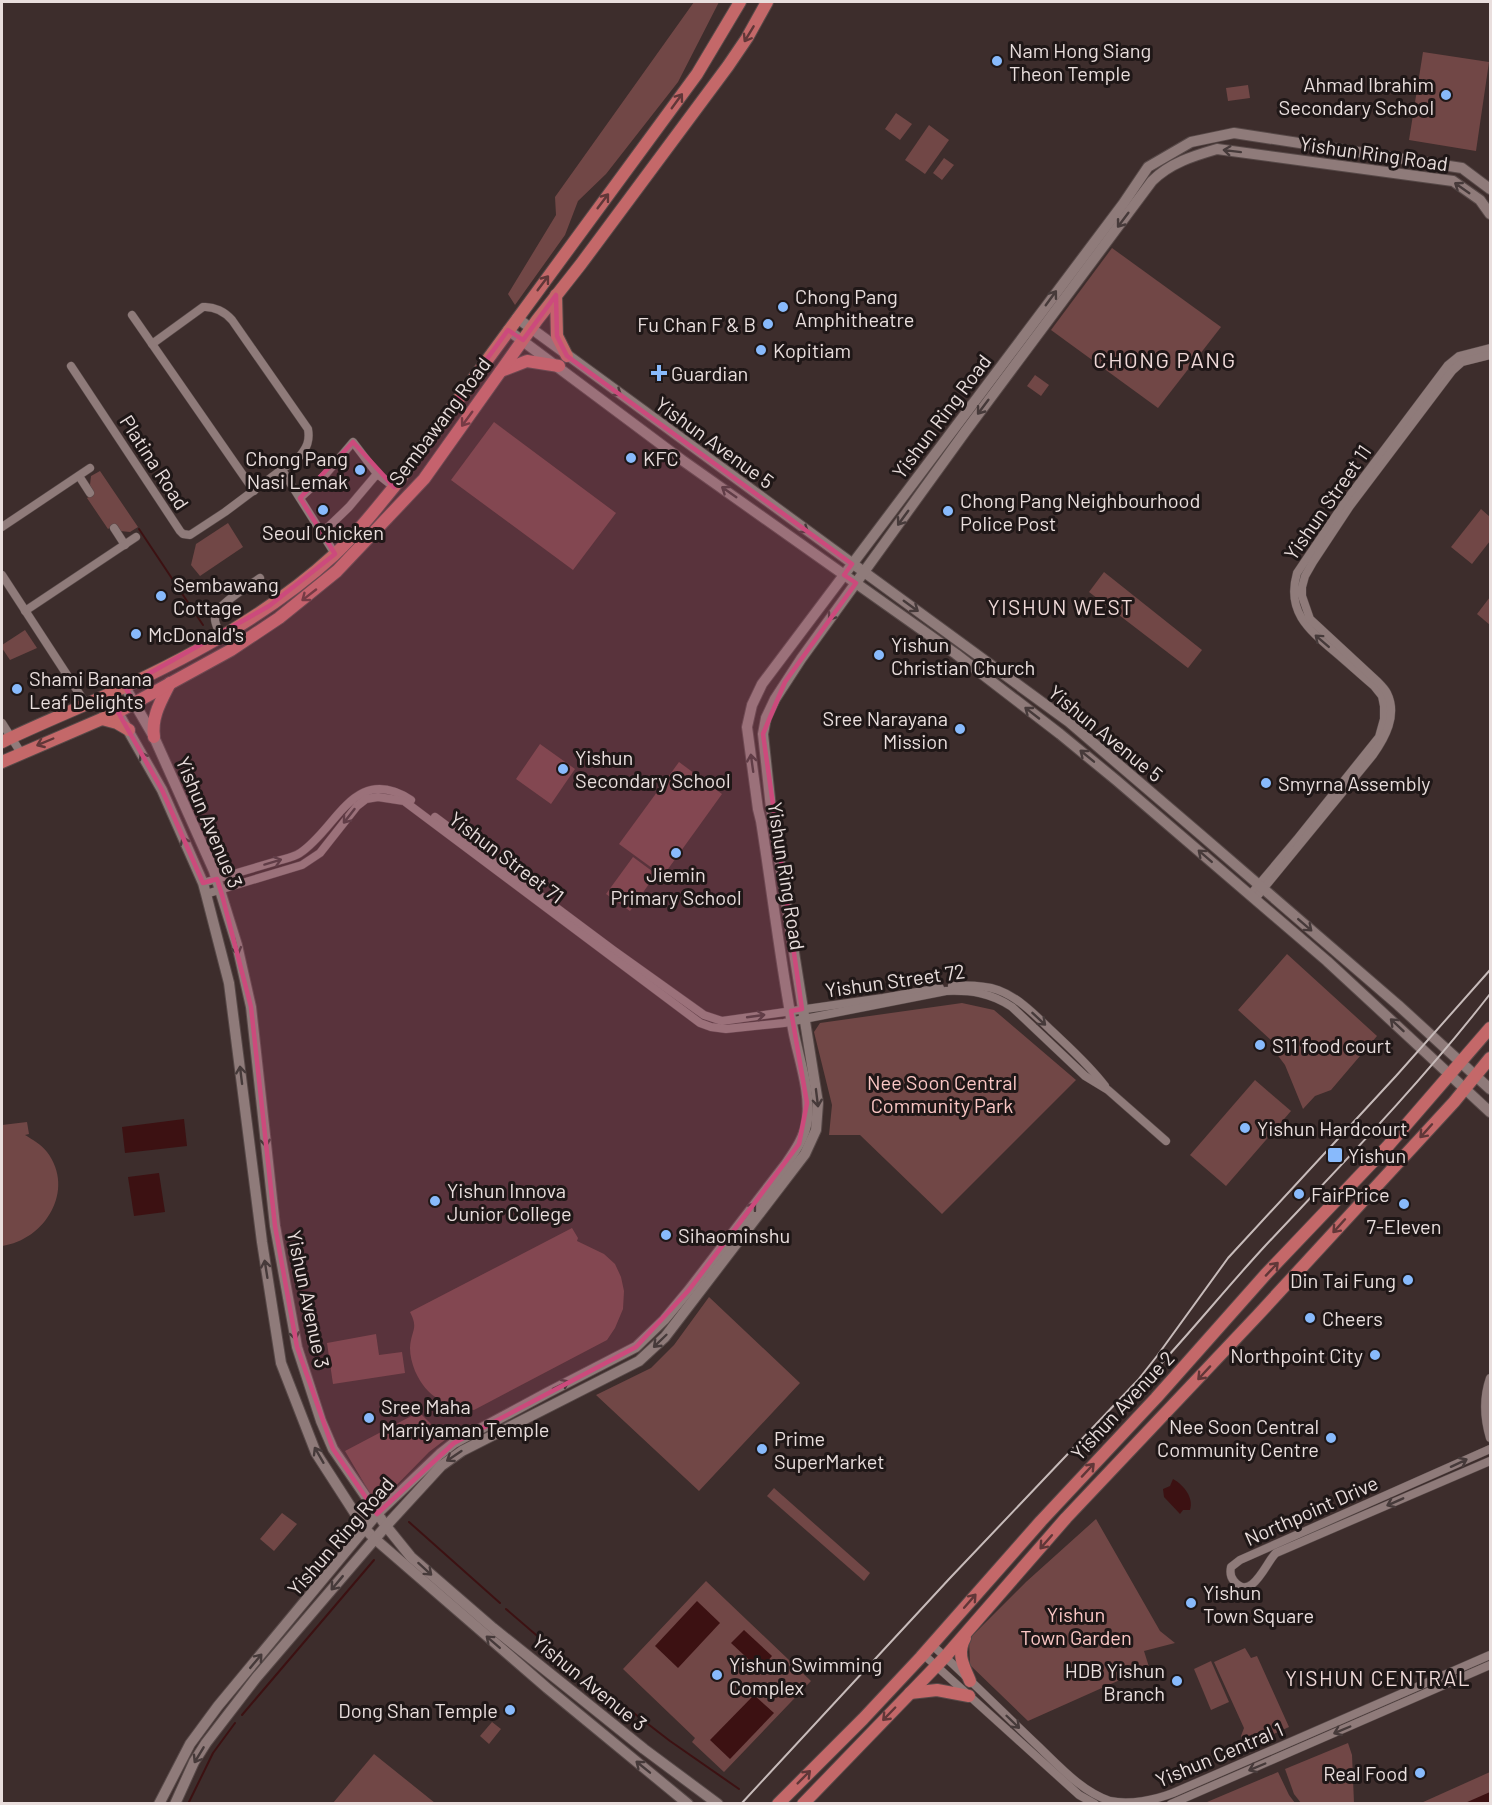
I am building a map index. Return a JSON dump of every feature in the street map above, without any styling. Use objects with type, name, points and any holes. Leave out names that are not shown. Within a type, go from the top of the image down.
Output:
[{"type":"main road","name":"Sembawang Road","points":[[4,740],[125,687],[221,636],[306,579],[335,554],[394,487],[697,74],[740,2]]},
{"type":"main road","name":"Sembawang Road","points":[[11,757],[118,712],[231,650],[279,618],[337,571],[424,479],[531,328],[728,66],[767,2]]},
{"type":"main road","name":"Yishun Ring Road","points":[[159,1803],[190,1744],[218,1706],[377,1514],[454,1443],[636,1347],[670,1313],[786,1164],[802,1138],[808,1118],[807,1103],[758,809],[747,727],[752,705],[762,684],[1123,204],[1148,167],[1191,142],[1234,133],[1462,168],[1491,189]]},
{"type":"main road","name":"Yishun Ring Road","points":[[175,1803],[195,1762],[228,1713],[386,1526],[441,1467],[454,1455],[639,1360],[665,1337],[794,1170],[813,1139],[818,1121],[818,1103],[771,808],[763,734],[766,718],[785,682],[864,572],[1152,181],[1181,160],[1216,149],[1454,181],[1480,200],[1491,214]]},
{"type":"main road","points":[[556,295],[558,336],[567,356]]},
{"type":"main road","name":"Yishun Avenue 5","points":[[517,318],[1069,722],[1398,1005],[1476,1076]]},
{"type":"main road","name":"Yishun Avenue 5","points":[[508,330],[682,460],[956,654],[1051,727],[1114,778],[1327,961],[1465,1088]]},
{"type":"main road","points":[[501,371],[527,361],[559,366]]},
{"type":"main road","points":[[154,737],[155,712],[170,683]]},
{"type":"main road","name":"Yishun Avenue 3","points":[[125,687],[154,737],[219,884],[237,945],[251,1007],[274,1226],[297,1347],[333,1449],[377,1514],[411,1557],[493,1628],[644,1749],[718,1803]]},
{"type":"main road","name":"Yishun Avenue 3","points":[[108,695],[162,790],[205,888],[230,994],[262,1242],[281,1363],[316,1453],[365,1529],[375,1539],[547,1688],[688,1803]]},
{"type":"main road","points":[[102,718],[129,730]]},
{"type":"main road","name":"Yishun Avenue 2","points":[[778,1803],[928,1649],[1266,1274],[1388,1147],[1491,1028]]},
{"type":"main road","name":"Yishun Avenue 2","points":[[803,1803],[941,1661],[1066,1518],[1258,1315],[1491,1058]]},
{"type":"main road","points":[[1476,1076],[1491,1089]]},
{"type":"main road","points":[[1465,1088],[1491,1112]]},
{"type":"main road","points":[[970,1629],[960,1652],[970,1682]]},
{"type":"main road","points":[[910,1693],[937,1690],[969,1696]]},
{"type":"street","points":[[132,315],[152,344],[254,491],[300,456],[306,448],[309,441],[308,429],[229,316],[209,306],[203,307],[152,344]]},
{"type":"street","name":"Yishun Street 11","points":[[1253,897],[1368,752],[1379,737],[1384,719],[1382,696],[1374,686],[1308,628],[1297,612],[1293,585],[1297,573],[1345,502],[1448,365],[1459,356],[1491,348]]},
{"type":"street","name":"Yishun Street 11","points":[[1261,887],[1373,755],[1384,740],[1390,721],[1388,694],[1310,619],[1302,596],[1305,576],[1350,506],[1452,371],[1462,362],[1491,355]]},
{"type":"street","name":"Platina Road","points":[[71,366],[183,534],[190,536],[194,534],[254,491]]},
{"type":"street","points":[[300,498],[325,475],[353,442],[378,475],[394,487]]},
{"type":"street","points":[[2,527],[90,468]]},
{"type":"street","points":[[282,470],[335,554]]},
{"type":"street","points":[[322,533],[378,475]]},
{"type":"street","points":[[79,476],[90,493]]},
{"type":"street","points":[[114,528],[125,545]]},
{"type":"street","points":[[25,611],[136,537]]},
{"type":"street","points":[[2,575],[86,704]]},
{"type":"street","points":[[221,636],[214,621],[216,612],[260,578]]},
{"type":"street","points":[[2,723],[4,740],[11,757]]},
{"type":"street","name":"Yishun Street 71","points":[[219,884],[299,854],[350,801],[372,790],[388,790],[401,794],[704,1015],[722,1021],[791,1016]]},
{"type":"street","name":"Yishun Street 71","points":[[205,888],[302,866],[320,853],[357,806],[366,799],[378,797],[404,801],[700,1023],[726,1029],[791,1016]]},
{"type":"street","points":[[310,845],[320,853]]},
{"type":"street","name":"Yishun Street 72","points":[[791,1016],[928,989],[961,985],[986,987],[1008,995],[1029,1010],[1092,1068],[1108,1090],[1166,1141]]},
{"type":"street","points":[[1491,1377],[1485,1400],[1485,1412],[1491,1438]]},
{"type":"street","name":"Northpoint Drive","points":[[1491,1449],[1240,1560],[1231,1567],[1231,1575],[1239,1585],[1251,1585],[1264,1573],[1271,1557],[1276,1553],[1491,1461]]},
{"type":"street","name":"Yishun Central 1","points":[[928,1649],[970,1682],[1065,1772],[1086,1789],[1114,1803],[1148,1800],[1173,1793],[1490,1660]]},
{"type":"street","name":"Yishun Central 1","points":[[928,1649],[941,1661],[969,1696],[1078,1795],[1095,1803]]},
{"type":"street","name":"Yishun Central 1","points":[[1171,1803],[1490,1660]]},
{"type":"street","points":[[1078,1795],[1083,1803]]},
{"type":"highlighted area","points":[[556,295],[557,336],[567,356],[852,564],[844,575],[856,583],[785,682],[763,734],[802,1009],[791,1011],[807,1103],[799,1144],[689,1290],[636,1347],[454,1443],[377,1514],[333,1449],[297,1347],[275,1226],[251,1007],[217,879],[203,883],[162,790],[118,712],[134,702],[125,687],[269,606],[335,554],[300,498],[353,442],[394,487],[508,330],[523,340]]},
{"type":"green space","points":[[694,2],[719,2],[678,82],[606,174],[578,201],[565,235],[515,305],[508,294],[556,215],[555,197]]},
{"type":"green space","points":[[1423,52],[1489,62],[1476,151],[1409,140]]},
{"type":"green space","points":[[1248,85],[1250,98],[1228,101],[1226,88]]},
{"type":"green space","points":[[896,113],[912,124],[900,140],[885,129]]},
{"type":"green space","points":[[929,125],[949,140],[925,174],[905,160]]},
{"type":"green space","points":[[944,158],[954,165],[942,180],[933,173]]},
{"type":"green space","points":[[1112,248],[1221,327],[1158,408],[1051,330]]},
{"type":"green space","points":[[1035,375],[1049,385],[1041,396],[1027,386]]},
{"type":"green space","points":[[494,422],[616,513],[573,570],[451,480]]},
{"type":"green space","points":[[100,471],[138,527],[130,532],[120,531],[115,524],[108,529],[87,498],[94,493],[90,485],[91,476]]},
{"type":"green space","points":[[1481,509],[1490,517],[1490,541],[1472,564],[1451,547]]},
{"type":"green space","points":[[228,523],[243,547],[200,576],[191,565],[196,544]]},
{"type":"green space","points":[[1104,572],[1202,650],[1188,668],[1089,592]]},
{"type":"green space","points":[[1490,597],[1490,625],[1477,614]]},
{"type":"green space","points":[[25,630],[37,648],[10,660],[2,645]]},
{"type":"green space","points":[[540,744],[575,769],[551,804],[516,779]]},
{"type":"green space","points":[[679,762],[722,794],[663,876],[619,844]]},
{"type":"green space","points":[[633,857],[656,874],[630,911],[606,894]]},
{"type":"green space","points":[[1287,954],[1377,1036],[1331,1090],[1315,1096],[1303,1109],[1285,1065],[1273,1049],[1272,1041],[1238,1010]]},
{"type":"green space","name":"Nee Soon Central Community Park","points":[[962,1003],[994,1010],[1076,1080],[942,1214],[860,1135],[829,1135],[832,1105],[814,1032],[820,1023]]},
{"type":"green space","name":"Yishun Hardcourt","points":[[1255,1080],[1291,1111],[1226,1186],[1190,1155]]},
{"type":"green space","points":[[27,1122],[29,1134],[25,1135],[45,1149],[55,1167],[58,1182],[57,1197],[52,1211],[43,1224],[17,1242],[2,1246],[2,1125]]},
{"type":"green space","points":[[572,1228],[578,1238],[577,1241],[604,1254],[615,1264],[621,1277],[624,1291],[623,1309],[607,1340],[474,1410],[446,1403],[425,1388],[415,1371],[410,1354],[414,1326],[410,1312]]},
{"type":"green space","points":[[709,1297],[800,1383],[699,1491],[596,1395],[651,1368],[674,1345]]},
{"type":"green space","points":[[376,1334],[379,1355],[402,1352],[405,1373],[333,1384],[327,1343]]},
{"type":"green space","points":[[419,1412],[446,1439],[429,1452],[377,1505],[345,1451]]},
{"type":"green space","points":[[774,1488],[870,1573],[864,1581],[767,1496]]},
{"type":"green space","points":[[282,1513],[297,1524],[274,1551],[260,1539]]},
{"type":"green space","name":"Yishun Town Garden","points":[[1096,1519],[1160,1631],[1175,1643],[1144,1651],[1149,1667],[1028,1721],[970,1665],[969,1639],[1026,1582]]},
{"type":"green space","name":"Yishun Swimming Complex","points":[[706,1581],[811,1681],[724,1772],[692,1742],[695,1738],[623,1669]]},
{"type":"green space","points":[[1245,1648],[1251,1658],[1257,1656],[1289,1727],[1246,1747],[1241,1736],[1244,1728],[1214,1662]]},
{"type":"green space","points":[[1211,1661],[1229,1702],[1211,1710],[1194,1669]]},
{"type":"green space","points":[[492,1722],[501,1729],[489,1744],[480,1736]]},
{"type":"green space","points":[[1348,1743],[1352,1755],[1354,1803],[1301,1803],[1294,1794],[1285,1769]]},
{"type":"green space","points":[[374,1754],[435,1803],[333,1803]]},
{"type":"green space","points":[[1278,1772],[1295,1803],[1207,1802]]},
{"type":"green space","points":[[1490,1772],[1490,1803],[1421,1803]]},
{"type":"shaded area","points":[[184,1119],[187,1146],[125,1153],[122,1127]]},
{"type":"shaded area","points":[[159,1173],[165,1212],[134,1216],[128,1177]]},
{"type":"shaded area","points":[[1173,1479],[1184,1488],[1191,1501],[1190,1510],[1183,1510],[1180,1514],[1164,1497],[1163,1489],[1170,1486]]},
{"type":"shaded area","points":[[697,1601],[720,1623],[678,1668],[655,1646]]},
{"type":"shaded area","points":[[744,1630],[772,1656],[760,1670],[731,1643]]},
{"type":"shaded area","points":[[754,1695],[774,1713],[730,1759],[710,1740]]},
{"type":"shaded area","points":[[1490,1792],[1490,1803],[1465,1803]]},
{"type":"waterway","points":[[139,529],[203,625]]},
{"type":"waterway","points":[[409,1522],[500,1603]]},
{"type":"waterway","points":[[242,1715],[374,1560]]},
{"type":"waterway","points":[[506,1609],[578,1671]]},
{"type":"waterway","points":[[600,1687],[670,1741],[739,1789]]},
{"type":"waterway","points":[[188,1804],[213,1753],[235,1723]]},
{"type":"railway","points":[[741,1804],[950,1578],[1138,1380],[1228,1258],[1490,970]]},
{"type":"railway","points":[[1159,1366],[1252,1261],[1409,1091],[1490,994]]},
{"type":"place","name":"Nam Hong Siang Theon Temple","points":[[997,61]]},
{"type":"place","name":"Ahmad Ibrahim Secondary School","points":[[1446,95]]},
{"type":"place","name":"Chong Pang Amphitheatre","points":[[783,307]]},
{"type":"place","name":"Fu Chan F & B","points":[[768,324]]},
{"type":"place","name":"Kopitiam","points":[[761,350]]},
{"type":"place","name":"Guardian","points":[[659,373]]},
{"type":"place","name":"KFC","points":[[631,458]]},
{"type":"place","name":"Chong Pang Nasi Lemak","points":[[360,470]]},
{"type":"place","name":"Seoul Chicken","points":[[323,510]]},
{"type":"place","name":"Chong Pang Neighbourhood Police Post","points":[[948,511]]},
{"type":"place","name":"Sembawang Cottage","points":[[161,596]]},
{"type":"place","name":"McDonald's","points":[[136,634]]},
{"type":"place","name":"Yishun Christian Church","points":[[879,655]]},
{"type":"place","name":"Shami Banana Leaf Delights","points":[[17,689]]},
{"type":"place","name":"Sree Narayana Mission","points":[[960,729]]},
{"type":"place","name":"Yishun Secondary School","points":[[563,769]]},
{"type":"place","name":"Smyrna Assembly","points":[[1266,783]]},
{"type":"place","name":"Jiemin Primary School","points":[[676,853]]},
{"type":"place","name":"S11 food court","points":[[1260,1045]]},
{"type":"place","name":"Yishun Hardcourt","points":[[1245,1128]]},
{"type":"place","name":"Yishun","points":[[1335,1155]]},
{"type":"place","name":"FairPrice","points":[[1299,1194]]},
{"type":"place","name":"Yishun Innova Junior College","points":[[435,1201]]},
{"type":"place","name":"7-Eleven","points":[[1404,1204]]},
{"type":"place","name":"Sihaominshu","points":[[666,1235]]},
{"type":"place","name":"Din Tai Fung","points":[[1408,1280]]},
{"type":"place","name":"Cheers","points":[[1310,1318]]},
{"type":"place","name":"Northpoint City","points":[[1375,1355]]},
{"type":"place","name":"Sree Maha Marriyaman Temple","points":[[369,1418]]},
{"type":"place","name":"Nee Soon Central Community Centre","points":[[1331,1438]]},
{"type":"place","name":"Prime SuperMarket","points":[[762,1449]]},
{"type":"place","name":"Yishun Town Square","points":[[1191,1603]]},
{"type":"place","name":"Yishun Swimming Complex","points":[[717,1675]]},
{"type":"place","name":"HDB Yishun Branch","points":[[1177,1681]]},
{"type":"place","name":"Dong Shan Temple","points":[[510,1710]]},
{"type":"place","name":"Real Food","points":[[1420,1773]]},
{"type":"district","name":"CHONG PANG","points":[[1165,359]]},
{"type":"district","name":"YISHUN WEST","points":[[1061,606]]},
{"type":"district","name":"YISHUN CENTRAL","points":[[1378,1677]]}]
